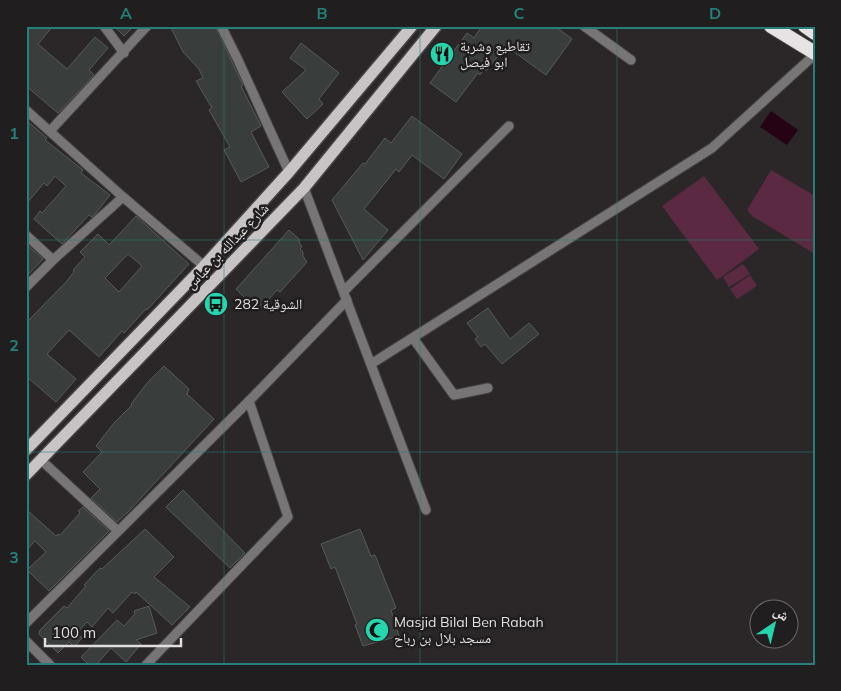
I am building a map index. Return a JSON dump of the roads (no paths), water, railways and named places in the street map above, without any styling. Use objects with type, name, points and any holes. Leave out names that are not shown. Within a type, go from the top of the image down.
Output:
[{"type":"highway","points":[[769,26],[814,57]]},
{"type":"highway","points":[[805,26],[815,34]]},
{"type":"main road","name":"شارع عبدالله بن عباس","points":[[26,450],[204,266],[289,172],[412,26]]},
{"type":"main road","name":"شارع عبدالله بن عباس","points":[[26,475],[304,188],[436,26]]},
{"type":"street","points":[[104,26],[124,53]]},
{"type":"street","points":[[50,131],[147,26]]},
{"type":"street","points":[[220,26],[238,60],[289,172]]},
{"type":"street","points":[[584,26],[631,60]]},
{"type":"street","points":[[371,364],[712,148],[814,57]]},
{"type":"street","points":[[26,110],[122,197],[204,266]]},
{"type":"street","points":[[26,623],[249,401],[345,296],[509,126]]},
{"type":"street","points":[[304,188],[426,510]]},
{"type":"street","points":[[26,288],[53,260],[122,197]]},
{"type":"street","points":[[26,235],[53,260]]},
{"type":"street","points":[[413,338],[454,395],[488,388]]},
{"type":"street","points":[[146,665],[288,517],[249,401]]},
{"type":"street","points":[[41,460],[118,531]]},
{"type":"street","points":[[26,641],[50,665]]},
{"type":"place","name":"تقاطيع وشربة ابو فيصل","points":[[442,54]]},
{"type":"place","name":"الشوقية 282","points":[[216,304]]},
{"type":"place","name":"Masjid Bilal Ben Rabah مسجد بلال بن رباح","points":[[377,630]]}]
